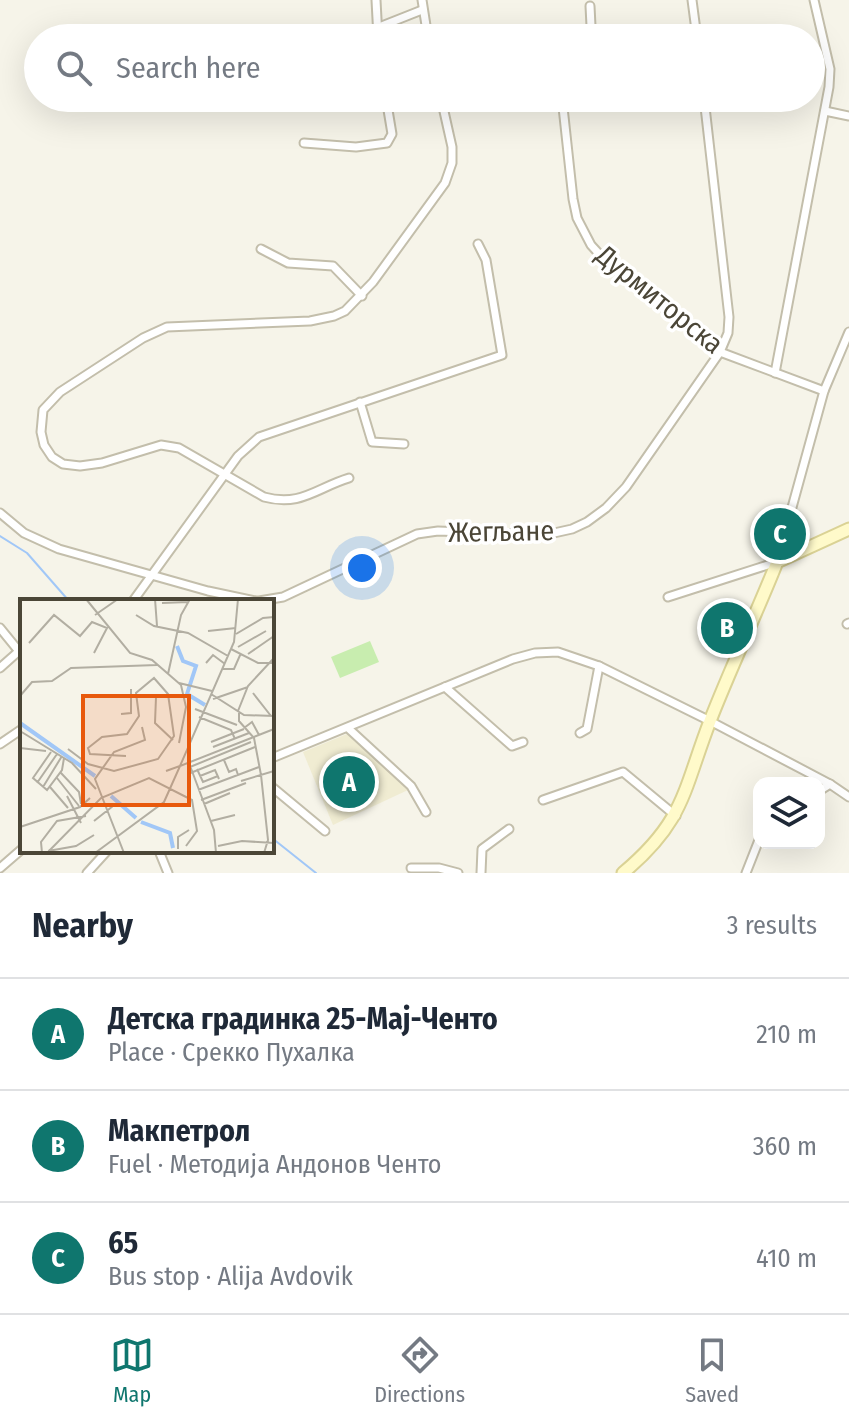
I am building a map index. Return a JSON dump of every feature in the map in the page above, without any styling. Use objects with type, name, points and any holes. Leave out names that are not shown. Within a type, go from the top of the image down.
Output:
[{"type":"main road","points":[[623,873],[652,847],[676,816],[710,721],[777,562],[849,531]]},
{"type":"street","points":[[376,0],[379,24]]},
{"type":"street","points":[[422,0],[425,24]]},
{"type":"street","points":[[692,0],[695,24]]},
{"type":"street","points":[[814,0],[820,24]]},
{"type":"street","points":[[590,6],[591,24]]},
{"type":"street","points":[[387,24],[422,10]]},
{"type":"street","points":[[825,47],[830,69],[825,111],[849,116]]},
{"type":"street","points":[[304,143],[356,147],[387,143],[392,134],[388,112]]},
{"type":"street","points":[[349,478],[299,500],[279,501],[264,497],[179,448],[161,445],[102,463],[80,466],[63,464],[52,457],[44,445],[41,432],[43,410],[60,392],[154,331],[180,326],[310,321],[345,311],[362,296],[450,173],[452,147],[444,112]]},
{"type":"street","name":"Дурмиторска","points":[[564,112],[573,199],[586,238],[612,268],[720,352],[824,391]]},
{"type":"street","points":[[706,112],[729,317],[728,333],[720,352]]},
{"type":"street","points":[[775,373],[825,112]]},
{"type":"street","points":[[134,599],[224,474],[259,437],[502,355],[486,260],[478,244]]},
{"type":"street","points":[[261,249],[288,263],[333,266],[362,296]]},
{"type":"street","points":[[668,597],[777,562],[824,391],[849,334]]},
{"type":"street","name":"Жегљане","points":[[270,599],[283,597],[417,534],[438,531],[545,535],[587,522],[626,487],[720,352]]},
{"type":"street","points":[[360,402],[372,442],[404,444]]},
{"type":"street","name":"Жегљане","points":[[0,513],[24,533],[41,542],[152,575],[249,599]]},
{"type":"street","points":[[0,628],[20,653],[0,668]]},
{"type":"street","points":[[274,757],[535,653],[567,653],[710,721],[849,797]]},
{"type":"street","points":[[580,733],[587,729],[599,666]]},
{"type":"street","points":[[445,687],[512,746],[523,742]]},
{"type":"street","points":[[348,728],[411,786],[426,812]]},
{"type":"street","points":[[0,744],[20,730]]},
{"type":"street","points":[[543,800],[623,772],[676,816]]},
{"type":"street","points":[[825,787],[830,784]]},
{"type":"street","points":[[274,789],[325,831]]},
{"type":"street","points":[[481,873],[482,849],[509,829]]},
{"type":"street","points":[[746,873],[755,849]]},
{"type":"street","points":[[0,868],[20,851]]},
{"type":"street","points":[[87,873],[105,853]]},
{"type":"street","points":[[160,853],[168,873]]},
{"type":"street","points":[[411,868],[439,868],[458,873]]},
{"type":"shaded area","points":[[347,734],[408,790],[333,825],[303,752]]},
{"type":"green space","points":[[370,641],[379,662],[340,678],[331,657]]},
{"type":"waterway","points":[[0,536],[27,553],[67,599]]},
{"type":"waterway","points":[[274,840],[316,873]]},
{"type":"place","name":"65","points":[[780,534]]},
{"type":"place","name":"Макпетрол","points":[[727,628]]},
{"type":"place","name":"Детска градинка 25-Мај-Ченто","points":[[349,782]]}]
